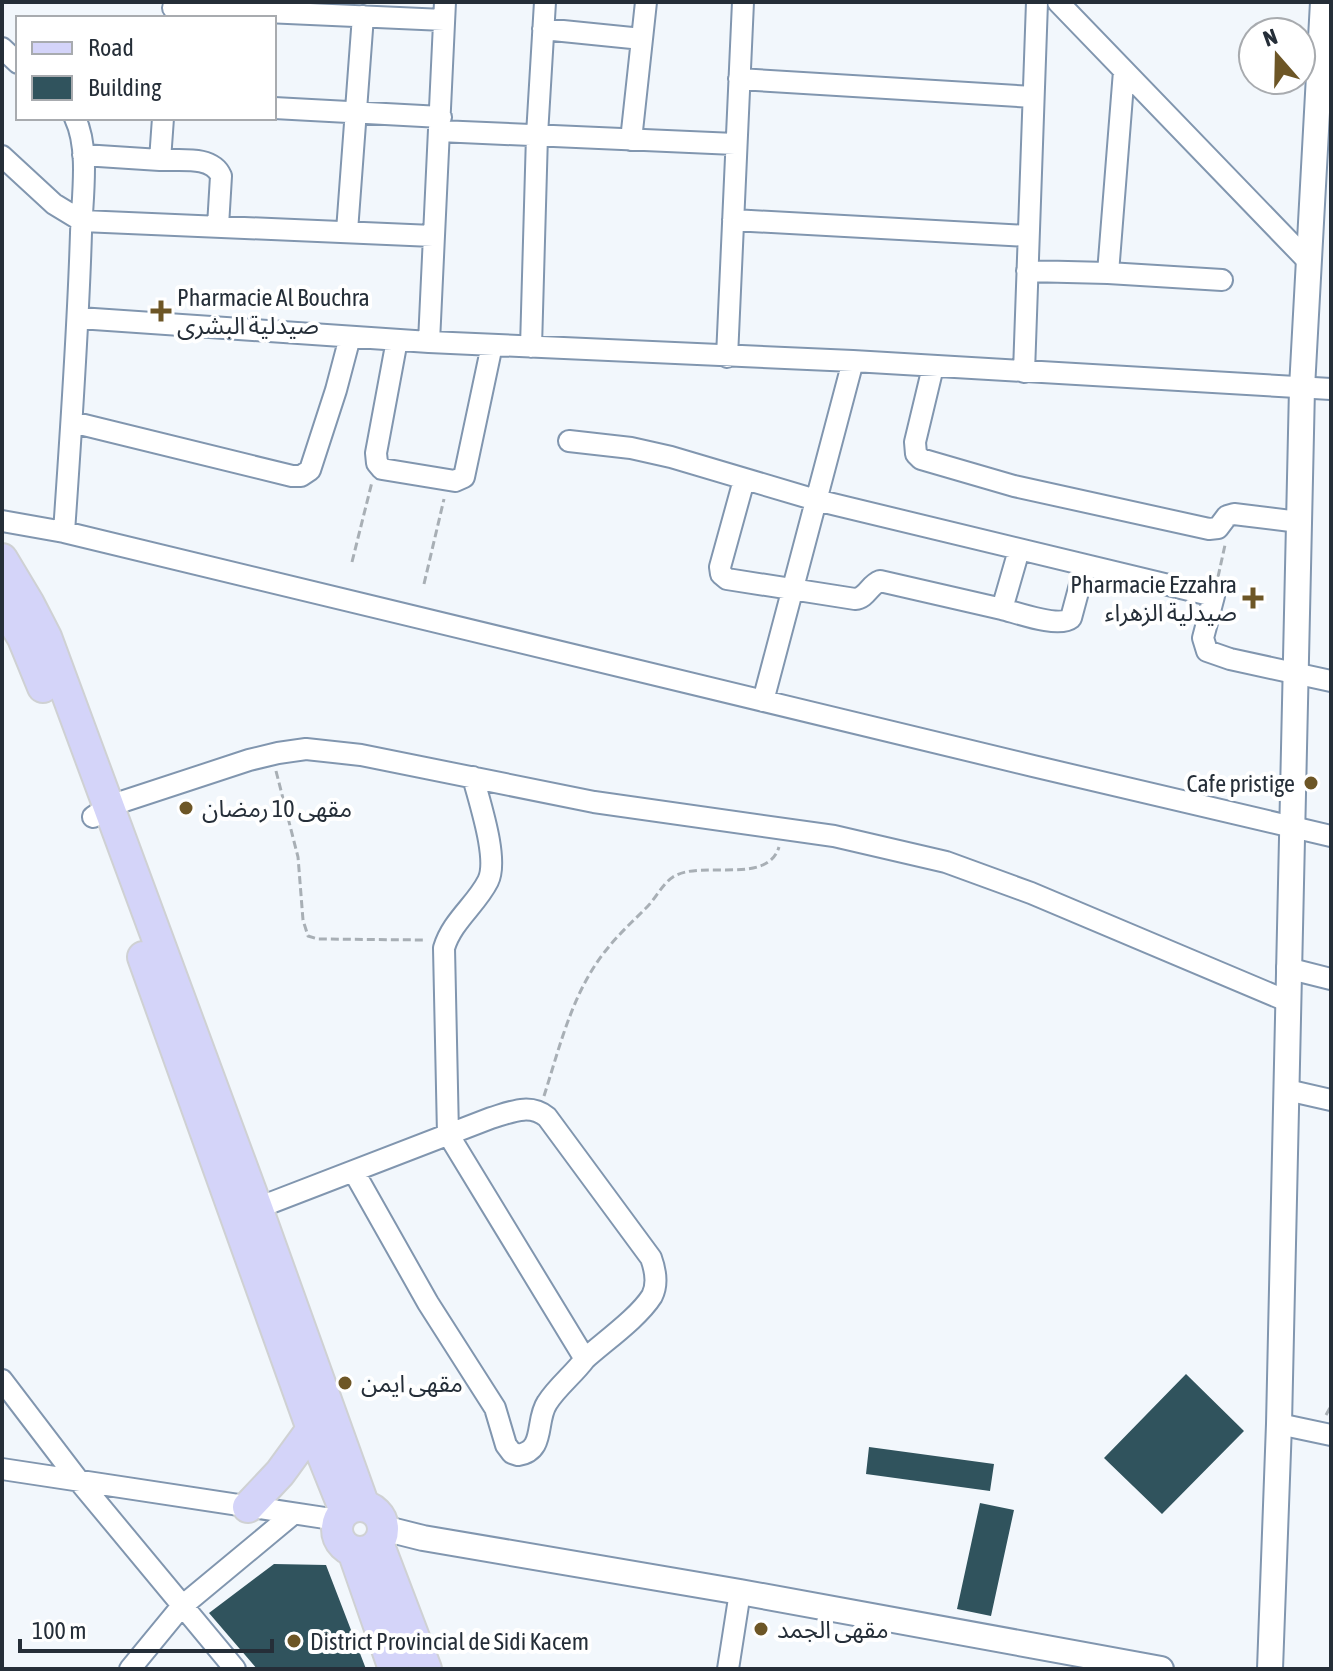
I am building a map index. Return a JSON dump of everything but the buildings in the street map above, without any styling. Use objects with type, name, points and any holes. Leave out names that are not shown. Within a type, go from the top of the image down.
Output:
[{"type":"main road","points":[[2,559],[46,637],[101,811],[360,1527],[394,1669]]},
{"type":"main road","points":[[2,603],[29,652],[101,811]]},
{"type":"main road","points":[[247,1212],[312,1429],[426,1669]]},
{"type":"main road","points":[[248,1507],[280,1473],[312,1429]]},
{"type":"street","points":[[531,347],[537,135],[545,2]]},
{"type":"street","points":[[631,140],[646,2]]},
{"type":"street","points":[[727,357],[743,2]]},
{"type":"street","points":[[1024,372],[1037,2]]},
{"type":"street","points":[[1058,2],[1309,262]]},
{"type":"street","points":[[1270,1669],[1279,1424],[1302,388],[1323,2]]},
{"type":"street","points":[[172,9],[363,16],[444,11],[429,342]]},
{"type":"street","points":[[347,231],[363,16]]},
{"type":"street","points":[[543,29],[642,39]]},
{"type":"street","points":[[1108,273],[1124,71]]},
{"type":"street","points":[[739,79],[1033,97]]},
{"type":"street","points":[[276,108],[357,113],[537,135],[735,144]]},
{"type":"street","points":[[64,532],[79,318],[82,221],[83,139],[76,120]]},
{"type":"street","points":[[160,160],[163,120]]},
{"type":"street","points":[[83,155],[207,163],[221,176],[218,226]]},
{"type":"street","points":[[2,156],[54,204],[82,221],[433,236]]},
{"type":"street","points":[[733,220],[1028,236]]},
{"type":"street","points":[[1027,271],[1222,280]]},
{"type":"street","points":[[79,318],[429,342],[853,361],[1331,389]]},
{"type":"street","points":[[72,422],[292,476],[305,475],[310,470],[350,337]]},
{"type":"street","points":[[397,340],[376,453],[377,463],[382,469],[448,480],[464,477],[492,345]]},
{"type":"street","points":[[763,701],[853,361]]},
{"type":"street","points":[[933,367],[915,442],[916,454],[921,459],[1014,486],[1209,529],[1221,526],[1227,516],[1234,514],[1299,522]]},
{"type":"street","points":[[569,441],[631,448],[671,457],[816,500],[1214,596],[1203,638],[1207,651],[1331,681]]},
{"type":"street","points":[[744,480],[720,567],[721,574],[727,579],[860,599],[880,581],[1059,623],[1068,621],[1085,566]]},
{"type":"street","points":[[2,521],[64,532],[1331,836]]},
{"type":"street","points":[[1002,609],[1019,550]]},
{"type":"street","points":[[101,811],[249,760],[306,749],[328,750],[594,802],[834,836],[902,851],[987,875],[1287,1001]]},
{"type":"street","points":[[473,777],[489,846],[491,873],[452,929],[444,957],[448,1134],[585,1359]]},
{"type":"street","points":[[1287,968],[1331,979]]},
{"type":"street","points":[[1287,1090],[1331,1100]]},
{"type":"street","points":[[247,1212],[448,1134],[521,1110],[539,1111],[547,1117],[651,1258],[654,1268],[653,1294],[585,1359],[544,1406],[538,1440],[523,1455],[512,1453],[506,1445],[498,1415],[488,1396],[428,1303],[354,1172]]},
{"type":"street","points":[[2,1380],[79,1481],[235,1669]]},
{"type":"street","points":[[1279,1424],[1331,1435]]},
{"type":"street","points":[[2,1469],[293,1514],[1161,1669]]},
{"type":"street","points":[[130,1669],[181,1607],[293,1514]]},
{"type":"street","points":[[728,1669],[740,1592]]},
{"type":"path","points":[[352,562],[377,463]]},
{"type":"path","points":[[424,584],[448,480]]},
{"type":"path","points":[[1214,596],[1225,544],[1221,526]]},
{"type":"path","points":[[272,755],[298,857],[303,920],[308,936],[318,939],[447,940]]},
{"type":"path","points":[[539,1111],[581,990],[607,949],[676,875],[763,866],[775,858],[783,829]]},
{"type":"place","name":"Pharmacie Al Bouchra صيدلية البشرى","points":[[161,311]]},
{"type":"place","name":"Pharmacie Ezzahra صيدلية الزهراء","points":[[1253,598]]},
{"type":"place","name":"Cafe pristige","points":[[1311,783]]},
{"type":"place","name":"مقهى 10 رمضان","points":[[186,808]]},
{"type":"place","name":"مقهى ايمن","points":[[345,1383]]},
{"type":"place","name":"مقهى الجمد","points":[[761,1629]]},
{"type":"place","name":"District Provincial de Sidi Kacem","points":[[294,1641]]}]
